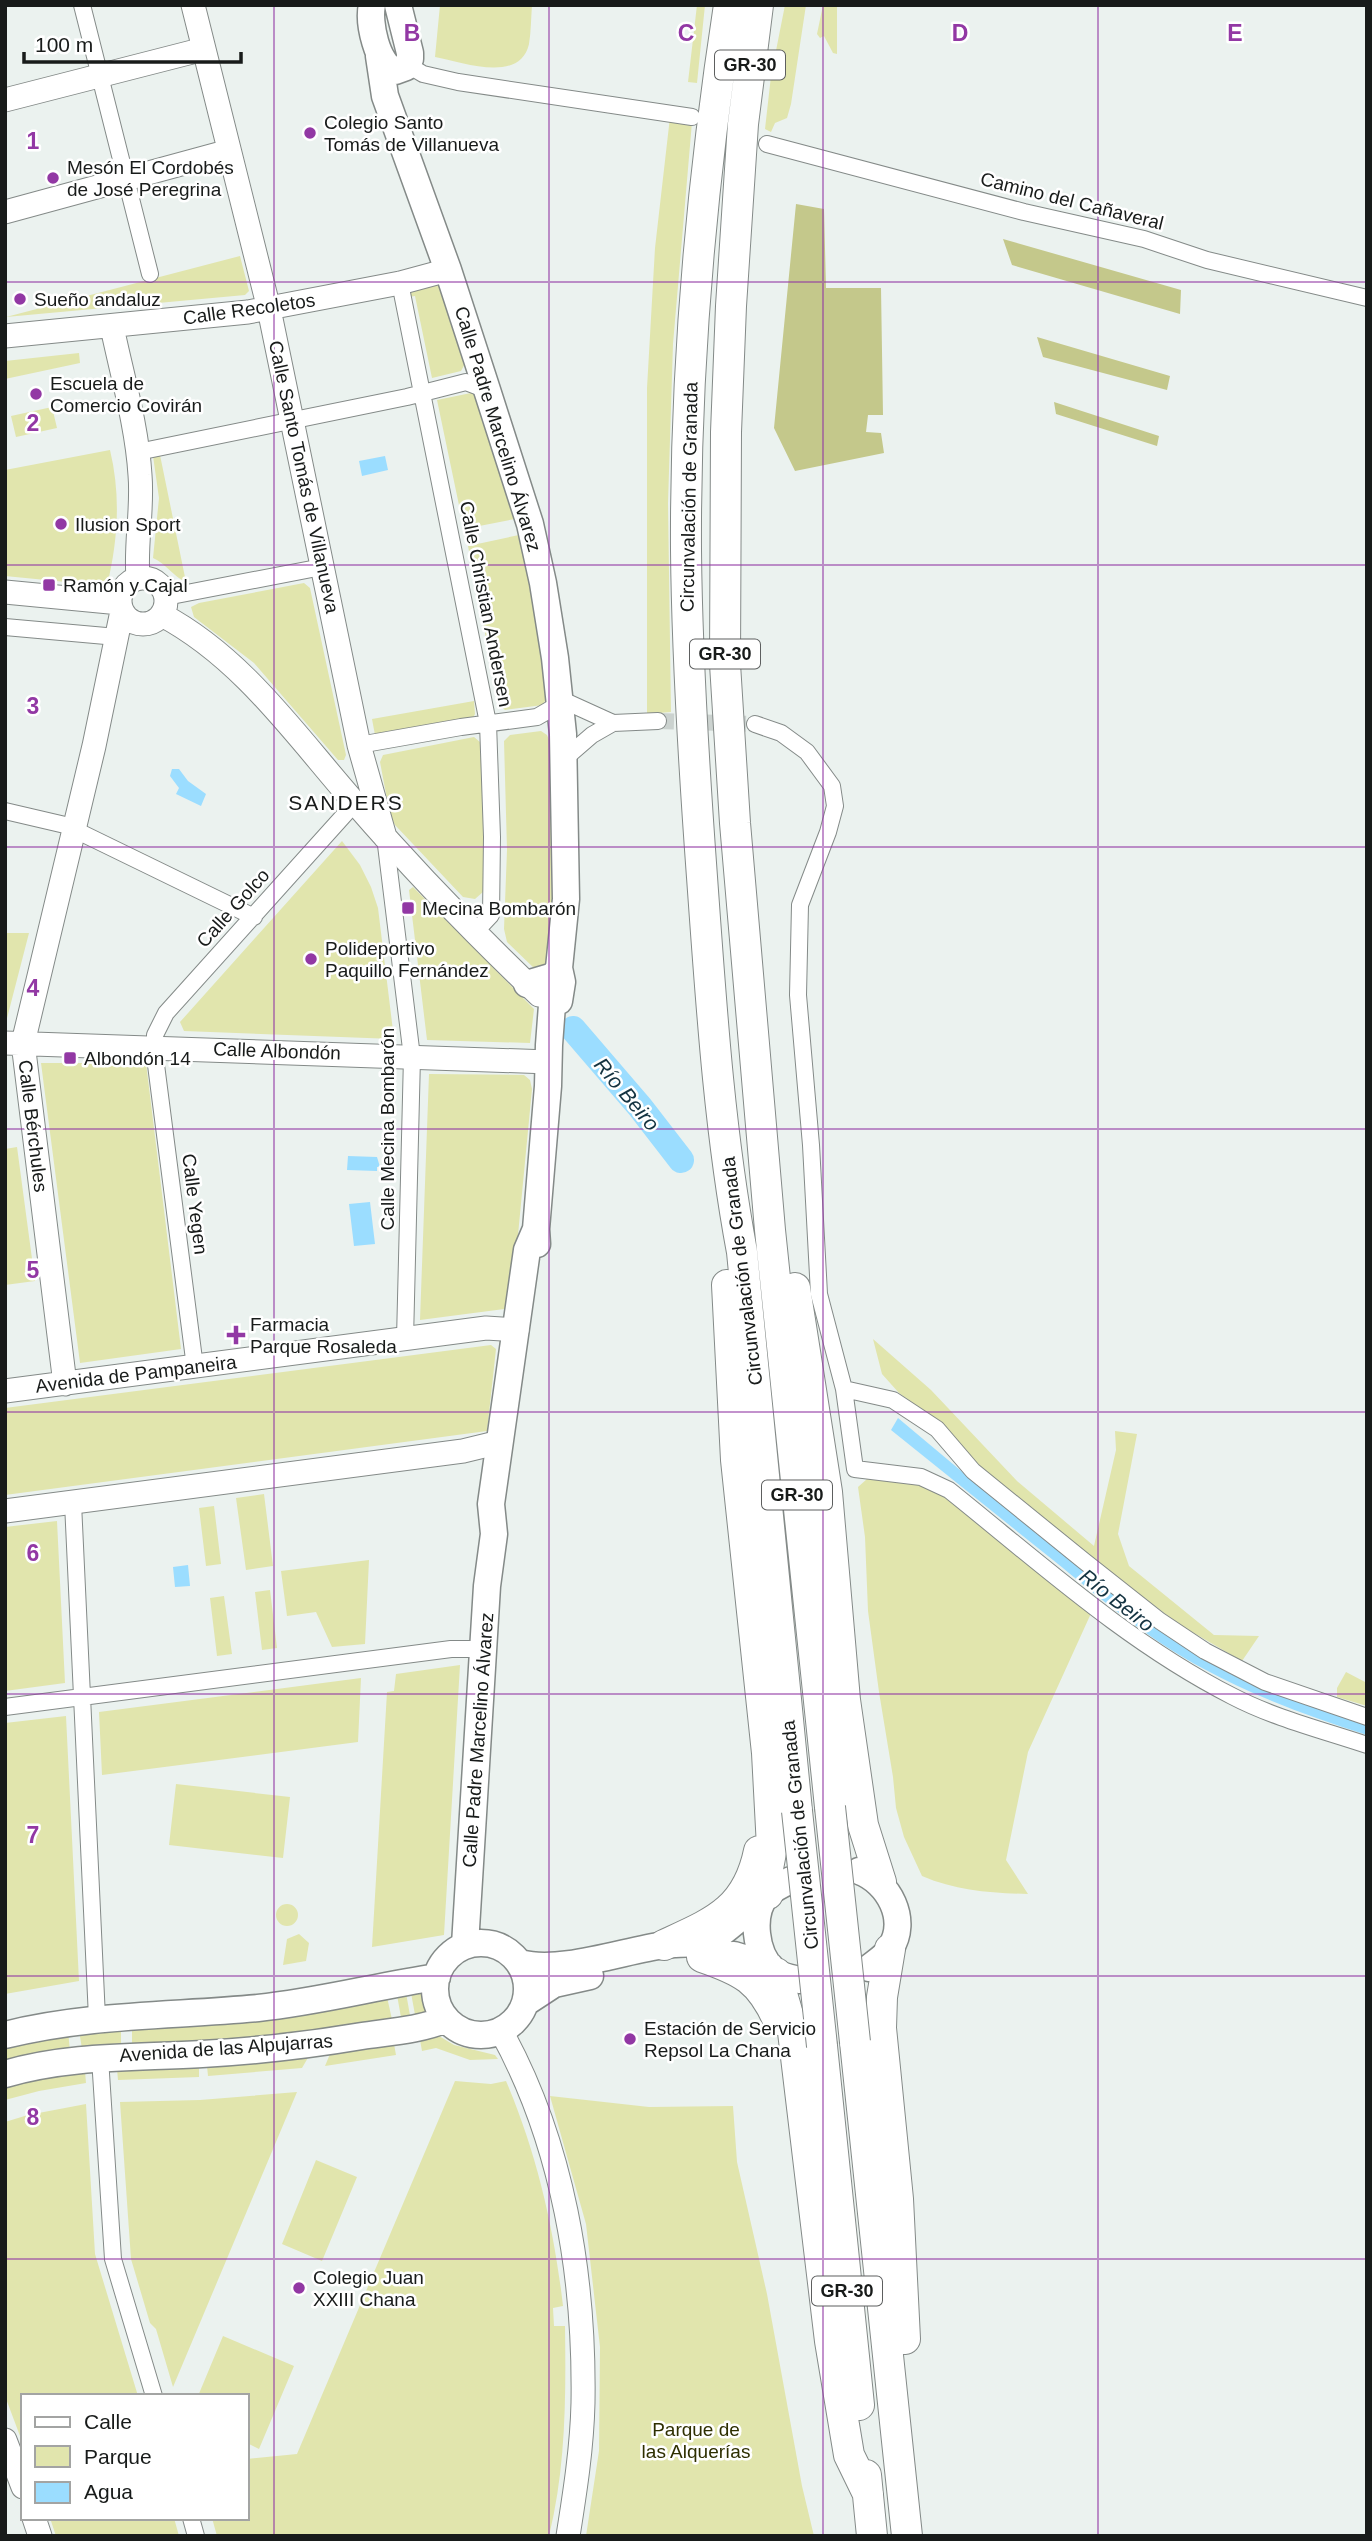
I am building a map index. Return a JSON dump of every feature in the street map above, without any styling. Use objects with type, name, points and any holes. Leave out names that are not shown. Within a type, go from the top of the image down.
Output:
[{"type":"highway","points":[[712,5],[711,18],[719,67]]},
{"type":"highway","name":"Circunvalación de Granada","points":[[729,5],[701,207],[694,301],[688,426],[687,575],[691,711],[707,949],[734,1209],[744,1265],[797,1811],[873,2536]]},
{"type":"highway","name":"Circunvalación de Granada","points":[[758,5],[743,124],[731,306],[726,432],[725,664],[735,823],[766,1183],[907,2536]]},
{"type":"highway","points":[[743,124],[763,84],[778,5]]},
{"type":"highway","points":[[766,1183],[785,1225],[827,1492],[845,1700],[870,1877]]},
{"type":"highway","points":[[734,1209],[726,1256],[736,1460],[768,1777],[772,1847],[766,1879],[773,1893]]},
{"type":"highway","points":[[664,1945],[708,1925],[732,1908],[745,1891],[758,1854],[768,1777]]},
{"type":"highway","points":[[702,1956],[735,1969],[757,1984],[780,2024],[800,2087]]},
{"type":"highway","points":[[880,1958],[881,2028],[898,2199],[907,2376],[896,2418]]},
{"type":"highway","points":[[782,1973],[793,2032],[832,2354],[849,2455],[868,2494]]},
{"type":"main road","name":"Calle Padre Marcelino Álvarez","points":[[372,5],[371,20],[383,89],[448,270],[478,380],[530,524],[543,583],[561,703],[566,899],[556,972],[562,982],[559,1001],[552,1006],[536,1229],[539,1276],[509,1502],[494,1534]]},
{"type":"main road","points":[[391,109],[396,80],[405,67],[410,52],[398,5]]},
{"type":"main road","points":[[406,34],[414,5]]},
{"type":"main road","points":[[379,56],[390,70],[405,67]]},
{"type":"main road","points":[[527,984],[556,972]]},
{"type":"main road","name":"Calle Padre Marcelino Álvarez","points":[[465,1945],[487,1586],[494,1534],[491,1452],[517,1331],[527,1250],[536,1229]]},
{"type":"main road","points":[[491,1452],[513,1432],[516,1407],[526,1388],[520,1367],[523,1343],[517,1331]]},
{"type":"main road","points":[[870,1877],[896,1909],[897,1924],[880,1958]]},
{"type":"main road","points":[[520,1963],[534,1967],[555,1966],[664,1945],[706,1941],[724,1931],[773,1893]]},
{"type":"main road","points":[[773,1893],[757,1920],[757,1936],[782,1973]]},
{"type":"main road","points":[[480,1942],[506,1950],[520,1963],[527,1981],[525,2003],[514,2022],[501,2031],[487,2035],[458,2029],[446,2018],[438,2004],[435,1990],[436,1977],[450,1955],[465,1945],[480,1942]]},
{"type":"main road","points":[[525,2003],[554,1984],[702,1956],[734,1955],[782,1973]]},
{"type":"main road","name":"Avenida de las Alpujarras","points":[[5,2035],[57,2023],[97,2018],[262,2007],[436,1977]]},
{"type":"main road","name":"Avenida de las Alpujarras","points":[[5,2074],[64,2061],[100,2057],[202,2054],[323,2043],[414,2028],[446,2018]]},
{"type":"street","points":[[82,5],[150,274]]},
{"type":"street","name":"Calle Santo Tomás de Villanueva","points":[[193,5],[270,309],[359,745],[364,797]]},
{"type":"street","points":[[5,100],[204,49]]},
{"type":"street","points":[[405,67],[458,82],[692,117]]},
{"type":"street","name":"Camino del Cañaveral","points":[[767,144],[1024,212],[1144,239],[1207,260],[1367,298]]},
{"type":"street","points":[[5,212],[229,151]]},
{"type":"street","name":"Calle Recoletos","points":[[5,336],[270,309],[400,283],[448,270]]},
{"type":"street","name":"Calle Christian Andersen","points":[[400,283],[488,723],[492,825],[491,915],[475,932]]},
{"type":"street","points":[[112,327],[138,452],[141,514],[138,578]]},
{"type":"street","points":[[138,452],[478,380]]},
{"type":"street","points":[[5,592],[126,612],[150,624],[164,606],[322,567]]},
{"type":"street","points":[[126,612],[122,590],[126,585],[138,578],[156,582],[162,588],[164,606],[245,677],[340,785],[364,797],[385,836],[475,932],[552,1006]]},
{"type":"street","name":"Calle Bérchules","points":[[65,1384],[14,1043],[73,830],[117,637],[126,612]]},
{"type":"street","points":[[5,627],[117,637]]},
{"type":"street","points":[[340,785],[355,770],[359,761],[359,745],[488,723],[537,718],[561,703],[569,703],[613,723],[657,721]]},
{"type":"street","points":[[537,718],[563,747],[613,723]]},
{"type":"street","points":[[755,724],[781,733],[807,752],[832,786],[835,806],[800,905],[798,995],[811,1145],[819,1294],[844,1389],[855,1469],[921,1477],[949,1490],[1118,1626],[1157,1653],[1233,1697],[1276,1715],[1367,1745]]},
{"type":"street","name":"Calle Golco","points":[[155,1047],[155,1035],[166,1013],[364,797]]},
{"type":"street","points":[[5,811],[57,823],[254,917]]},
{"type":"street","name":"Calle Mecina Bombarón","points":[[385,836],[412,1057],[405,1339]]},
{"type":"street","name":"Calle Albondón","points":[[14,1043],[549,1062]]},
{"type":"street","name":"Calle Yegen","points":[[155,1047],[195,1367]]},
{"type":"street","name":"Avenida de Pampaneira","points":[[5,1391],[486,1328],[517,1331]]},
{"type":"street","points":[[844,1389],[893,1400],[937,1429],[973,1471],[1094,1570],[1205,1651],[1265,1682],[1367,1717]]},
{"type":"street","points":[[5,1511],[491,1452]]},
{"type":"street","points":[[73,1503],[97,2018]]},
{"type":"street","points":[[5,1707],[451,1649],[483,1649]]},
{"type":"street","points":[[501,2031],[515,2056],[538,2113],[557,2174],[570,2231],[578,2291],[583,2346],[583,2405],[578,2470],[568,2536]]},
{"type":"street","points":[[100,2057],[113,2259],[153,2394]]},
{"type":"street","points":[[5,2440],[21,2482]]},
{"type":"green space","points":[[440,5],[532,5],[529,44],[523,56],[514,64],[502,67],[474,66],[435,57]]},
{"type":"green space","points":[[697,5],[705,5],[697,83],[688,82]]},
{"type":"green space","points":[[785,5],[806,5],[791,104],[787,118],[775,123],[771,132],[765,129],[771,76]]},
{"type":"green space","points":[[823,5],[837,5],[837,54],[833,53],[824,36],[820,38],[817,34]]},
{"type":"green space","points":[[670,117],[692,122],[673,344],[668,503],[671,712],[647,714],[647,388],[655,248]]},
{"type":"green space","points":[[796,204],[824,209],[826,288],[881,288],[883,415],[868,415],[866,432],[881,433],[884,453],[795,471],[774,428]]},
{"type":"green space","points":[[1003,239],[1181,290],[1180,314],[1012,265]]},
{"type":"green space","points":[[240,256],[249,291],[245,295],[6,317]]},
{"type":"green space","points":[[439,279],[467,360],[461,371],[432,378],[415,296],[409,297],[409,292]]},
{"type":"green space","points":[[1037,337],[1170,376],[1167,390],[1043,357]]},
{"type":"green space","points":[[79,353],[80,363],[5,379],[5,361]]},
{"type":"green space","points":[[471,393],[477,397],[515,519],[464,529],[437,400]]},
{"type":"green space","points":[[1054,402],[1159,436],[1157,446],[1056,414]]},
{"type":"green space","points":[[52,407],[57,428],[16,437],[11,416]]},
{"type":"green space","name":"Ilusion Sport","points":[[110,450],[116,484],[117,518],[107,586],[5,576],[5,470]]},
{"type":"green space","points":[[160,455],[186,582],[153,558],[159,498],[153,456]]},
{"type":"green space","points":[[519,535],[537,620],[547,697],[543,705],[505,710],[499,705],[468,546]]},
{"type":"green space","points":[[304,583],[310,588],[346,755],[344,760],[338,760],[254,663],[194,617],[191,607],[199,603]]},
{"type":"green space","points":[[474,701],[473,718],[375,735],[372,719]]},
{"type":"green space","points":[[541,731],[547,735],[550,742],[553,894],[550,959],[543,969],[536,970],[507,942],[504,929],[507,850],[504,741],[510,735]]},
{"type":"green space","points":[[474,737],[480,742],[484,816],[483,892],[475,899],[463,897],[395,825],[390,815],[380,762],[383,755]]},
{"type":"green space","name":"Polideportivo Paquillo Fernández","points":[[342,841],[360,865],[378,908],[394,1039],[184,1031],[180,1022]]},
{"type":"green space","points":[[413,887],[534,1009],[530,1043],[427,1040],[409,890]]},
{"type":"green space","points":[[5,933],[29,933],[5,1026]]},
{"type":"green space","points":[[41,1063],[146,1063],[181,1349],[80,1363]]},
{"type":"green space","points":[[429,1074],[524,1075],[530,1080],[532,1089],[511,1308],[420,1320]]},
{"type":"green space","points":[[17,1147],[35,1281],[5,1285],[5,1149]]},
{"type":"green space","points":[[873,1339],[931,1390],[1017,1481],[1094,1546],[1116,1450],[1115,1431],[1137,1434],[1118,1534],[1129,1566],[1214,1635],[1259,1636],[1242,1661],[1180,1625],[977,1465],[937,1421],[899,1393],[882,1374]]},
{"type":"green space","points":[[491,1345],[496,1349],[487,1431],[5,1495],[5,1408]]},
{"type":"green space","points":[[867,1479],[919,1483],[946,1492],[1093,1609],[1028,1752],[1006,1860],[1028,1894],[974,1890],[922,1876],[904,1837],[896,1808],[868,1611],[865,1537],[858,1487]]},
{"type":"green space","points":[[264,1494],[273,1566],[246,1570],[236,1498]]},
{"type":"green space","points":[[214,1506],[221,1564],[206,1566],[199,1508]]},
{"type":"green space","points":[[57,1521],[65,1683],[5,1691],[5,1527]]},
{"type":"green space","points":[[369,1560],[365,1644],[332,1647],[316,1612],[287,1616],[281,1571]]},
{"type":"green space","points":[[270,1590],[277,1648],[262,1650],[255,1592]]},
{"type":"green space","points":[[224,1596],[232,1654],[217,1656],[210,1598]]},
{"type":"green space","points":[[460,1665],[444,1935],[372,1947],[387,1692],[394,1691],[396,1674]]},
{"type":"green space","points":[[1346,1672],[1367,1683],[1367,1706],[1337,1697],[1337,1688]]},
{"type":"green space","points":[[361,1678],[358,1742],[102,1775],[99,1712]]},
{"type":"green space","points":[[66,1716],[79,1981],[5,1994],[5,1723]]},
{"type":"green space","points":[[176,1784],[290,1797],[283,1858],[169,1845]]},
{"type":"green space","points":[[287,1904],[297,1911],[298,1915],[291,1925],[287,1926],[277,1919],[276,1915],[283,1905]]},
{"type":"green space","points":[[299,1934],[309,1943],[306,1961],[283,1965],[287,1939]]},
{"type":"green space","points":[[425,1990],[430,2018],[416,2020],[411,1993]]},
{"type":"green space","points":[[406,1993],[411,2021],[402,2023],[397,1995]]},
{"type":"green space","points":[[387,1997],[393,2024],[132,2049],[132,2024]]},
{"type":"green space","points":[[121,2026],[121,2048],[82,2049],[79,2030]]},
{"type":"green space","points":[[68,2031],[70,2051],[5,2064],[5,2043]]},
{"type":"green space","points":[[439,2036],[454,2045],[495,2055],[498,2059],[470,2060],[436,2048],[422,2051],[420,2040]]},
{"type":"green space","points":[[394,2044],[396,2055],[325,2066],[330,2054]]},
{"type":"green space","points":[[309,2056],[302,2068],[208,2076],[207,2066]]},
{"type":"green space","points":[[199,2066],[199,2077],[118,2080],[117,2069]]},
{"type":"green space","points":[[85,2071],[86,2083],[5,2100],[5,2087],[34,2079]]},
{"type":"green space","points":[[455,2081],[491,2084],[506,2081],[527,2136],[555,2248],[563,2306],[553,2308],[554,2326],[565,2326],[562,2458],[549,2536],[217,2536],[213,2520],[248,2520],[248,2459],[297,2454]]},
{"type":"green space","points":[[297,2092],[173,2387],[131,2259],[120,2102],[200,2100]]},
{"type":"green space","name":"Parque de las Alquerías","points":[[550,2096],[649,2107],[733,2106],[737,2162],[767,2294],[802,2486],[814,2536],[586,2536],[599,2451],[600,2347],[586,2224]]},
{"type":"green space","points":[[86,2104],[95,2254],[137,2394],[21,2394],[21,2439],[5,2396],[5,2122]]},
{"type":"green space","points":[[316,2160],[357,2177],[322,2261],[282,2244]]},
{"type":"green space","points":[[223,2336],[294,2366],[259,2449],[248,2444],[248,2394],[199,2394]]},
{"type":"green space","points":[[51,2520],[175,2520],[179,2536],[56,2536]]},
{"type":"water","points":[[385,456],[388,470],[362,476],[359,461]]},
{"type":"water","points":[[172,769],[179,769],[188,781],[206,794],[201,806],[176,794],[179,788],[170,776]]},
{"type":"water","points":[[348,1156],[377,1157],[380,1167],[377,1167],[377,1171],[347,1170]]},
{"type":"water","points":[[370,1202],[375,1244],[354,1246],[349,1204]]},
{"type":"water","points":[[898,1418],[1003,1506],[1157,1628],[1367,1724],[1367,1735],[1263,1697],[1204,1669],[1164,1645],[1107,1604],[891,1430]]},
{"type":"water","points":[[188,1565],[190,1586],[175,1587],[173,1567]]},
{"type":"waterway","name":"Río Beiro","points":[[573,1029],[681,1160]]},
{"type":"tunnel","points":[[658,721],[755,724]]},
{"type":"place","name":"Colegio Santo Tomás de Villanueva","points":[[310,133]]},
{"type":"place","name":"Mesón El Cordobés de José Peregrina","points":[[53,178]]},
{"type":"place","name":"Sueño andaluz","points":[[20,299]]},
{"type":"place","name":"Escuela de Comercio Covirán","points":[[36,394]]},
{"type":"place","name":"Ilusion Sport","points":[[61,524]]},
{"type":"place","name":"Ramón y Cajal","points":[[49,585]]},
{"type":"place","name":"Mecina Bombarón","points":[[408,908]]},
{"type":"place","name":"Polideportivo Paquillo Fernández","points":[[311,959]]},
{"type":"place","name":"Albondón 14","points":[[70,1058]]},
{"type":"place","name":"Farmacia Parque Rosaleda","points":[[236,1335]]},
{"type":"place","name":"Estación de Servicio Repsol La Chana","points":[[630,2039]]},
{"type":"place","name":"Colegio Juan XXIII Chana","points":[[299,2288]]},
{"type":"district","name":"SANDERS","points":[[346,802]]}]
